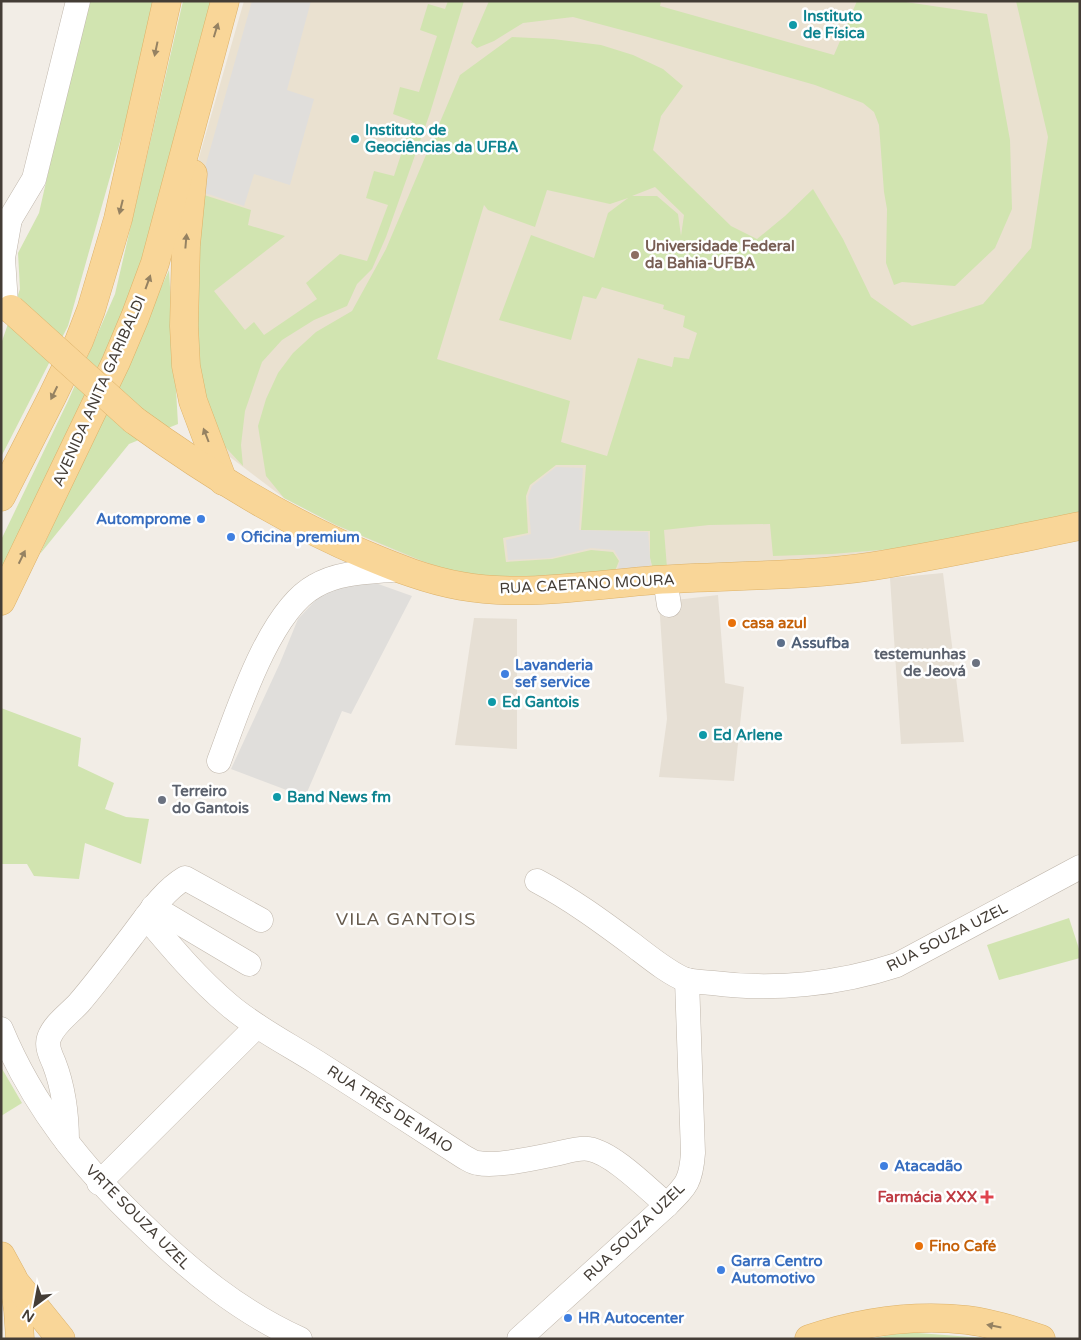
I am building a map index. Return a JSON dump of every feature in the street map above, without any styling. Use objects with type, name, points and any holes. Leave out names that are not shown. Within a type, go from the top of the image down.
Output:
[{"type":"main road","points":[[1,497],[56,390],[92,310],[120,210],[167,1]]},
{"type":"main road","name":"AVENIDA ANITA GARIBALDI","points":[[1,601],[112,371],[135,317],[155,263],[224,1]]},
{"type":"main road","points":[[201,93],[186,245],[185,356],[193,401],[223,480]]},
{"type":"main road","name":"RUA CAETANO MOURA","points":[[5,306],[134,420],[268,508],[323,537],[400,569],[461,586],[492,590],[544,589],[667,592],[873,566],[1080,526]]},
{"type":"main road","points":[[7,1267],[18,1310],[20,1339]]},
{"type":"main road","points":[[7,1267],[36,1310],[61,1339]]},
{"type":"main road","points":[[809,1339],[855,1326],[888,1320],[921,1318],[967,1320],[1010,1329],[1041,1339]]},
{"type":"street","points":[[5,306],[3,258],[6,222],[34,179],[40,162],[78,1]]},
{"type":"street","points":[[219,761],[245,691],[262,652],[282,619],[298,599],[314,586],[336,576],[400,569]]},
{"type":"street","name":"RUA SOUZA UZEL","points":[[537,881],[565,896],[662,966],[687,980],[726,985],[770,986],[814,984],[866,975],[897,965],[1080,867]]},
{"type":"street","points":[[67,1142],[64,1098],[49,1050],[48,1039],[56,1026],[84,996],[150,912],[178,882],[185,878],[261,920]]},
{"type":"street","points":[[150,912],[249,964]]},
{"type":"street","name":"RUA TRÊS DE MAIO","points":[[150,912],[180,957],[230,1007],[464,1157],[477,1163],[489,1164],[535,1159],[589,1148],[606,1156],[627,1170],[667,1205]]},
{"type":"street","name":"RUA SOUZA UZEL","points":[[519,1339],[667,1205],[682,1190],[691,1174],[693,1153],[687,980]]},
{"type":"street","points":[[99,1183],[258,1026]]},
{"type":"street","name":"VRTE SOUZA UZEL","points":[[1,1029],[25,1079],[44,1110],[99,1183],[170,1252],[209,1284],[276,1328],[300,1339]]},
{"type":"shaded area","name":"Universidade Federal da Bahia-UFBA","points":[[244,1],[1080,1],[1080,512],[886,551],[696,571],[438,569],[335,525],[284,498],[197,432],[182,349],[198,161]]},
{"type":"shaded area","points":[[252,1],[311,1],[287,90],[314,99],[290,185],[254,174],[244,206],[205,193],[206,164]]},
{"type":"shaded area","points":[[556,467],[583,468],[579,530],[648,532],[651,569],[617,573],[620,560],[614,550],[591,548],[550,558],[508,560],[506,540],[531,534],[528,497],[532,486]]},
{"type":"shaded area","points":[[943,573],[964,742],[901,744],[890,578]]},
{"type":"shaded area","points":[[367,580],[412,596],[351,714],[342,711],[305,797],[231,769],[280,663],[298,619],[325,590]]},
{"type":"shaded area","points":[[718,595],[725,683],[744,687],[734,781],[659,777],[667,719],[659,602]]},
{"type":"shaded area","points":[[474,618],[517,619],[517,749],[455,745]]},
{"type":"green space","points":[[87,1],[155,1],[138,78],[68,326],[1,457],[1,344],[20,289],[18,253],[39,213]]},
{"type":"green space","points":[[183,1],[212,1],[130,302],[1,572],[1,540],[68,401],[115,294]]},
{"type":"green space","points":[[448,1],[464,1],[430,113],[386,237],[372,269],[357,284],[347,306],[314,320],[282,340],[262,362],[245,411],[241,445],[243,466],[201,421],[191,370],[201,194],[251,210],[248,225],[285,236],[214,291],[245,330],[254,322],[264,335],[317,299],[306,283],[340,254],[367,261],[388,205],[366,198],[374,171],[394,176],[412,121],[393,114],[400,87],[419,92],[437,36],[420,30],[428,4],[445,9]]},
{"type":"green space","points":[[489,1],[661,1],[660,6],[834,55],[857,1],[899,1],[987,14],[1010,140],[1012,209],[995,248],[955,286],[902,282],[894,285],[886,263],[887,209],[879,125],[874,112],[863,103],[815,85],[573,17],[523,23],[494,41],[477,48],[471,43]]},
{"type":"green space","points":[[1016,1],[1080,1],[1080,514],[953,544],[832,554],[773,556],[770,524],[709,525],[664,530],[667,568],[653,569],[650,558],[650,531],[581,530],[586,465],[556,465],[530,485],[526,496],[528,533],[503,538],[506,562],[552,559],[591,550],[613,552],[619,561],[615,571],[555,579],[464,575],[422,561],[336,525],[284,498],[266,476],[258,426],[266,399],[278,373],[293,353],[316,332],[352,311],[386,249],[460,75],[512,37],[553,39],[601,45],[633,55],[663,69],[683,86],[661,116],[653,150],[731,226],[757,239],[813,189],[843,239],[871,297],[912,326],[983,304],[1031,248],[1048,137]],"holes":[[[655,187],[684,215],[681,236],[678,214],[657,196],[632,196]],[[547,190],[610,204],[628,198],[608,213],[594,258],[531,235],[499,320],[571,340],[583,296],[596,299],[602,287],[664,305],[663,309],[685,316],[683,327],[697,333],[689,359],[674,357],[672,367],[638,358],[607,456],[561,442],[570,401],[437,359],[484,205],[488,210],[535,227]]]},
{"type":"green space","points":[[169,270],[178,424],[129,444],[40,554]]},
{"type":"green space","points":[[1,708],[81,738],[78,766],[114,783],[105,809],[126,817],[149,819],[141,864],[85,843],[79,879],[34,876],[27,864],[1,864]]},
{"type":"green space","points":[[1069,918],[1080,952],[1080,958],[999,980],[987,945]]},
{"type":"green space","points":[[1,1067],[22,1103],[1,1116]]},
{"type":"green space","points":[[905,1332],[997,1339],[870,1339]]},
{"type":"place","name":"Instituto de Física","points":[[793,25]]},
{"type":"place","name":"Instituto de Geociências da UFBA","points":[[355,139]]},
{"type":"place","name":"Universidade Federal da Bahia-UFBA","points":[[635,255]]},
{"type":"place","name":"Automprome","points":[[201,519]]},
{"type":"place","name":"Oficina premium","points":[[231,537]]},
{"type":"place","name":"casa azul","points":[[732,623]]},
{"type":"place","name":"Assufba","points":[[781,643]]},
{"type":"place","name":"testemunhas de Jeová","points":[[976,663]]},
{"type":"place","name":"Lavanderia sef service","points":[[505,674]]},
{"type":"place","name":"Ed Gantois","points":[[492,702]]},
{"type":"place","name":"Ed Arlene","points":[[703,735]]},
{"type":"place","name":"Band News fm","points":[[277,797]]},
{"type":"place","name":"Terreiro do Gantois","points":[[162,800]]},
{"type":"place","name":"Atacadão","points":[[884,1166]]},
{"type":"place","name":"Farmácia XXX","points":[[987,1197]]},
{"type":"place","name":"Fino Café","points":[[919,1246]]},
{"type":"place","name":"Garra Centro Automotivo","points":[[721,1270]]},
{"type":"place","name":"HR Autocenter","points":[[568,1318]]},
{"type":"district","name":"VILA GANTOIS","points":[[406,919]]}]
